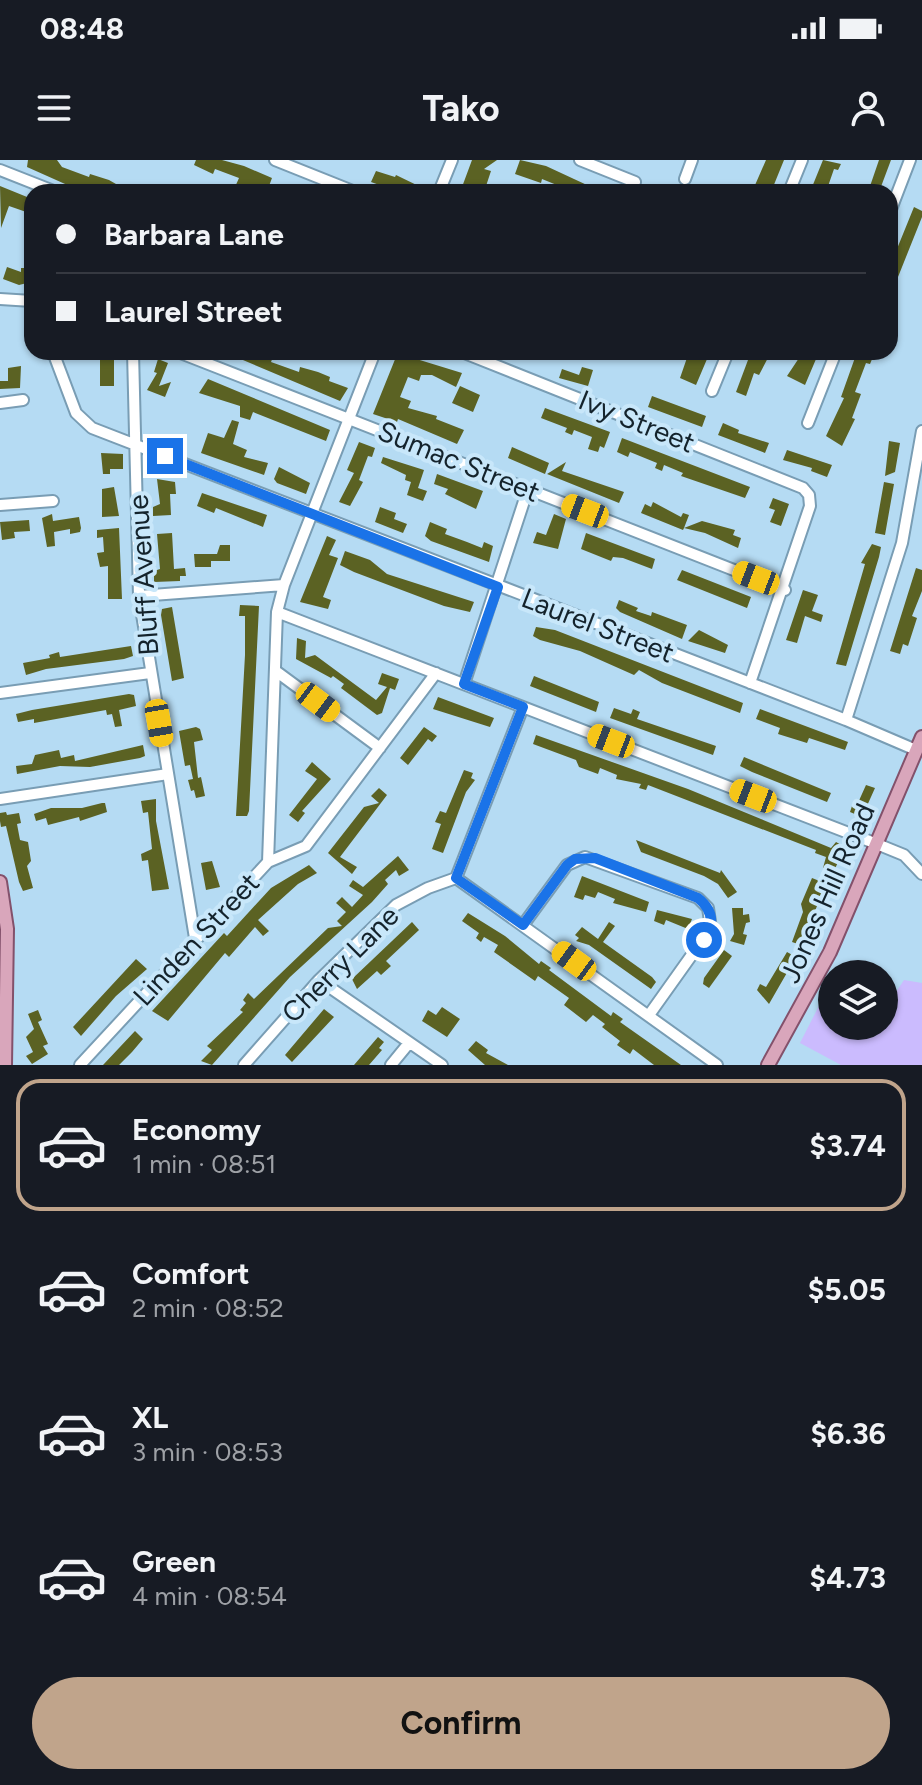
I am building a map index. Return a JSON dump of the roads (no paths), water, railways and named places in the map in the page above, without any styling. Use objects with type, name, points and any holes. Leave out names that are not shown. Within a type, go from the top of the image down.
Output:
[{"type":"main road","name":"Jones Hill Road","points":[[768,1065],[830,952],[922,737]]},
{"type":"main road","points":[[0,882],[7,929],[5,1065]]},
{"type":"street","points":[[275,160],[335,184]]},
{"type":"street","points":[[442,184],[452,160]]},
{"type":"street","points":[[580,160],[635,182]]},
{"type":"street","points":[[685,179],[692,160]]},
{"type":"street","points":[[792,184],[802,160]]},
{"type":"street","points":[[898,191],[910,160]]},
{"type":"street","points":[[0,170],[36,184]]},
{"type":"street","points":[[0,299],[24,300]]},
{"type":"street","name":"Laurel Street","points":[[56,360],[82,420],[92,428],[846,720],[916,750]]},
{"type":"street","name":"Bluff Avenue","points":[[133,360],[139,596],[195,938]]},
{"type":"street","name":"Sumac Street","points":[[200,360],[350,416],[785,590]]},
{"type":"street","points":[[268,862],[277,612],[284,585],[372,360]]},
{"type":"street","name":"Ivy Street","points":[[482,360],[789,482],[809,495],[810,506],[785,590]]},
{"type":"street","points":[[712,391],[725,360]]},
{"type":"street","points":[[808,423],[833,360]]},
{"type":"street","points":[[0,403],[23,400]]},
{"type":"street","points":[[846,720],[902,543],[922,431]]},
{"type":"street","points":[[464,684],[528,489]]},
{"type":"street","points":[[0,505],[53,501]]},
{"type":"street","points":[[139,596],[284,585]]},
{"type":"street","points":[[750,683],[785,590]]},
{"type":"street","points":[[277,612],[877,844],[904,855],[922,874]]},
{"type":"street","points":[[277,672],[380,748]]},
{"type":"street","points":[[0,693],[150,673]]},
{"type":"street","name":"Linden Street","points":[[80,1065],[268,862],[306,846],[436,673]]},
{"type":"street","points":[[523,707],[456,878],[717,1065]]},
{"type":"street","points":[[0,799],[168,774]]},
{"type":"street","points":[[523,925],[567,865],[585,857],[698,898],[708,908],[711,928],[649,1015]]},
{"type":"street","name":"Cherry Lane","points":[[244,1065],[319,980],[396,905],[456,878]]},
{"type":"street","points":[[319,980],[442,1065]]},
{"type":"street","points":[[391,1065],[409,1043]]}]
